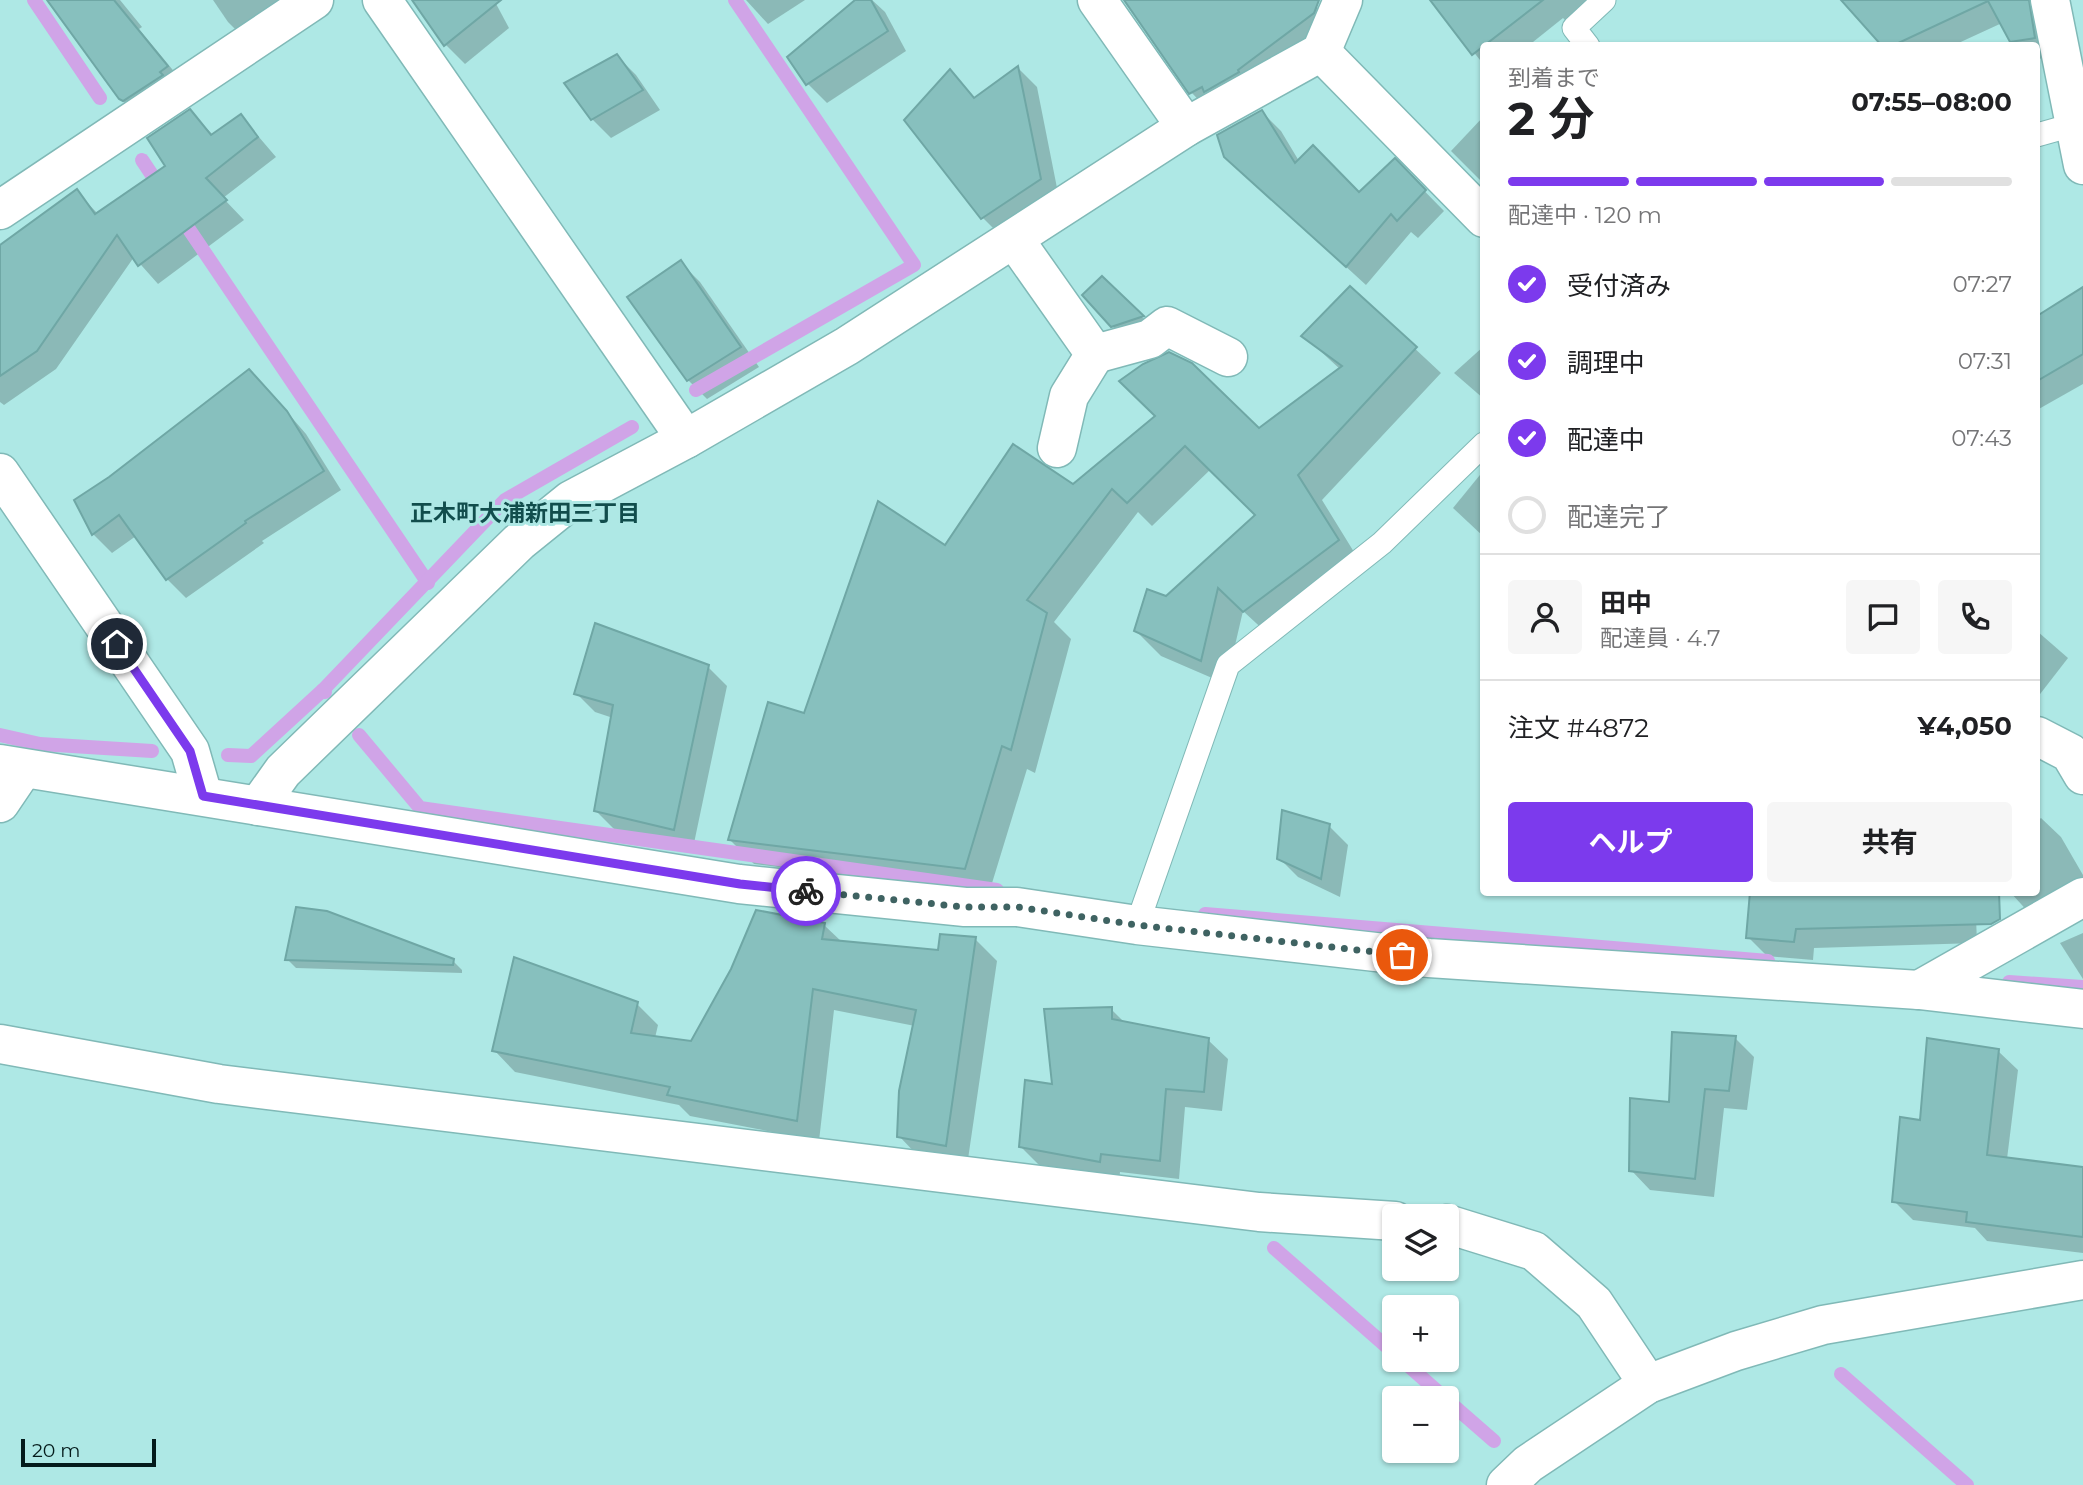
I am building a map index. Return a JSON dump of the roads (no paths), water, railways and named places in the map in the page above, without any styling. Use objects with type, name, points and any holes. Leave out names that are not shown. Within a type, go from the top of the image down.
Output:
[{"type":"street","points":[[0,210],[314,0]]},
{"type":"street","points":[[382,0],[686,439]]},
{"type":"street","points":[[1097,0],[1186,127]]},
{"type":"street","points":[[258,806],[283,771],[519,542],[571,500],[686,439],[847,346],[1186,127],[1321,52],[1343,0]]},
{"type":"street","points":[[2050,0],[2064,128],[2083,165]]},
{"type":"street","points":[[1321,52],[1480,214]]},
{"type":"street","points":[[1014,239],[1095,354]]},
{"type":"street","points":[[1057,448],[1069,396],[1095,354],[1150,339],[1167,326],[1228,357]]},
{"type":"street","points":[[0,472],[190,751],[203,796]]},
{"type":"street","points":[[2040,738],[2070,753],[2083,775]]},
{"type":"street","points":[[0,803],[12,767],[740,884],[965,907],[1017,907],[1137,925],[1429,958],[1919,990],[2083,1009]]},
{"type":"street","points":[[1919,990],[2083,897]]},
{"type":"street","points":[[0,1044],[219,1084],[1259,1212],[1382,1220]]},
{"type":"street","points":[[1459,1228],[1534,1251],[1594,1303],[1648,1384]]},
{"type":"street","points":[[1506,1485],[1528,1464],[1648,1384],[1736,1352],[1823,1325],[2083,1280]]},
{"type":"lane","points":[[1585,42],[1574,28],[1604,0]]},
{"type":"lane","points":[[1137,925],[1228,665],[1382,543],[1480,448]]},
{"type":"waterway","points":[[34,0],[100,98]]},
{"type":"waterway","points":[[696,390],[914,265],[735,0]]},
{"type":"waterway","points":[[142,160],[162,190]]},
{"type":"waterway","points":[[178,213],[428,583]]},
{"type":"waterway","points":[[323,690],[505,500],[632,427]]},
{"type":"waterway","points":[[228,755],[251,756],[323,690],[325,692]]},
{"type":"waterway","points":[[0,735],[40,744],[152,751]]},
{"type":"waterway","points":[[359,735],[420,808],[997,890]]},
{"type":"waterway","points":[[1205,914],[1768,961]]},
{"type":"waterway","points":[[2009,982],[2083,987]]},
{"type":"waterway","points":[[1274,1248],[1382,1343]]},
{"type":"waterway","points":[[1416,1372],[1431,1386]]},
{"type":"waterway","points":[[1841,1374],[1967,1485]]},
{"type":"waterway","points":[[1459,1410],[1494,1441]]},
{"type":"district","name":"正木町大浦新田三丁目","points":[[525,513]]}]
